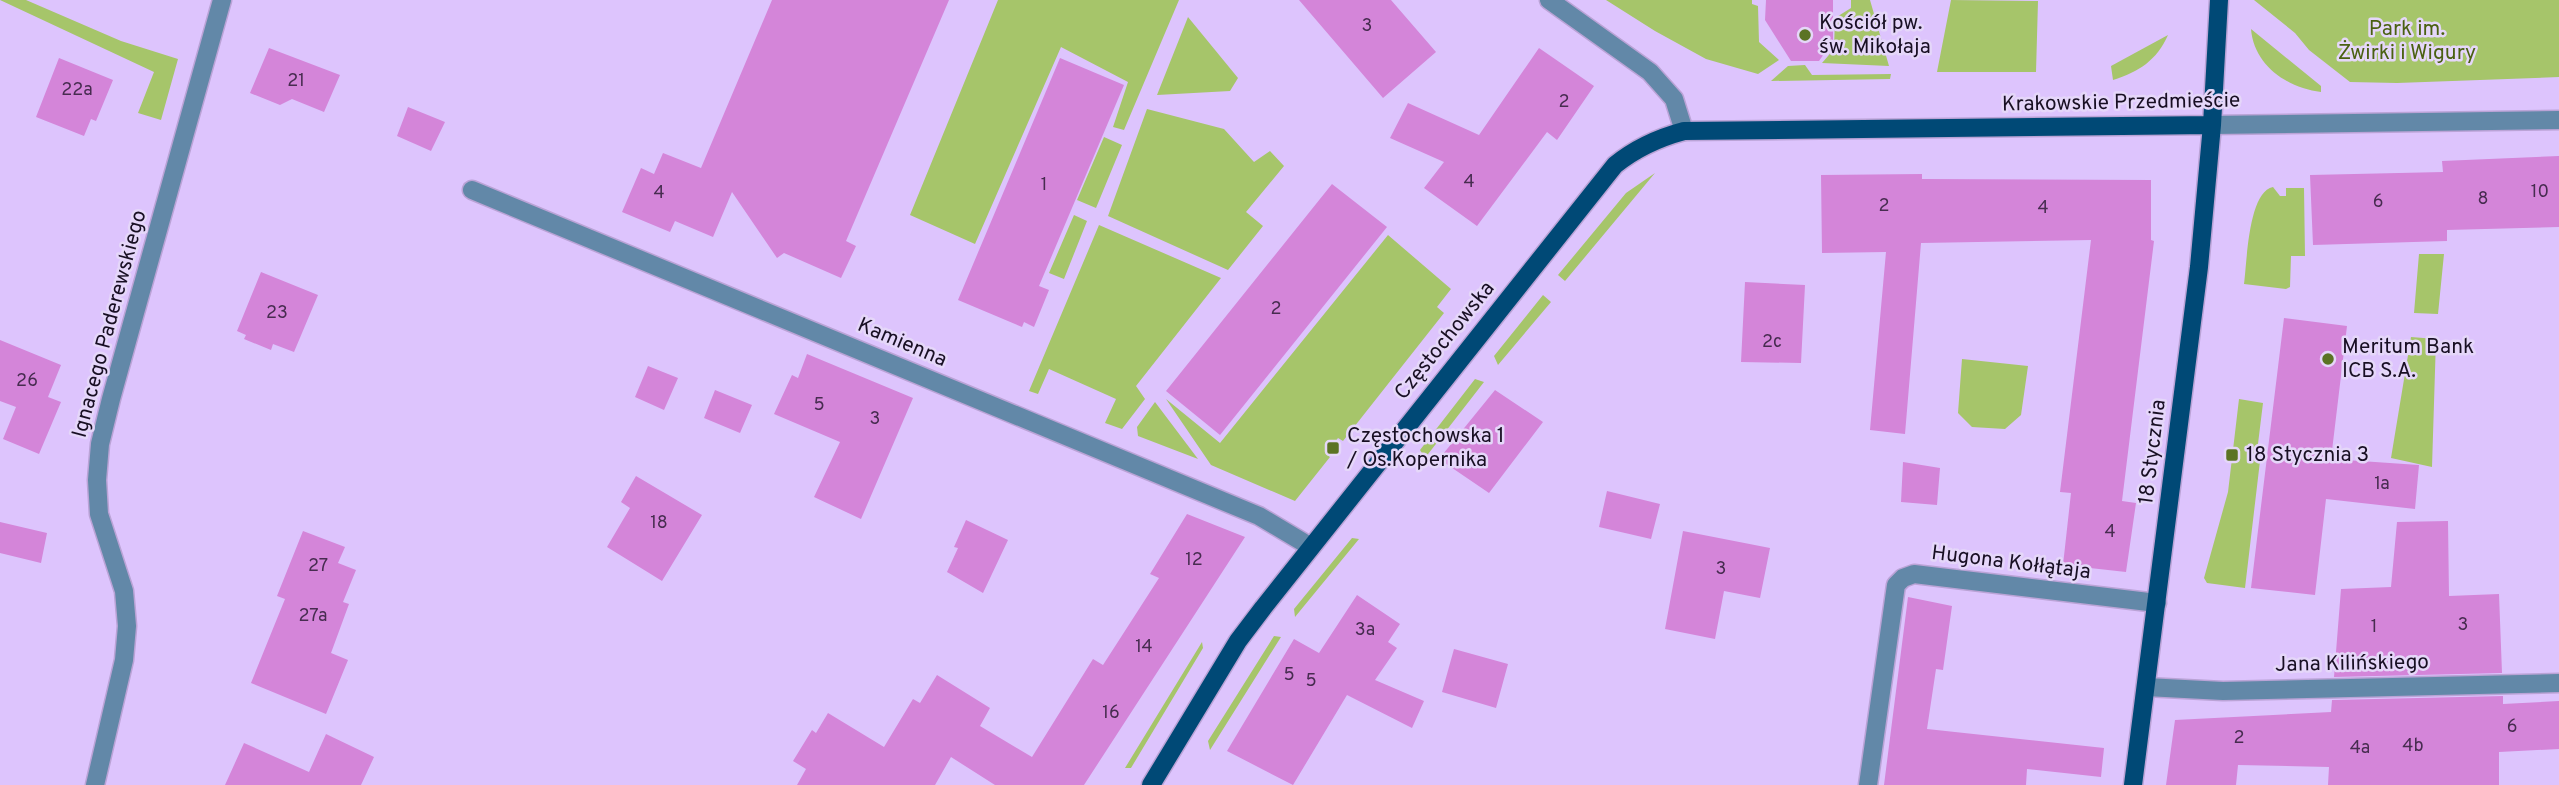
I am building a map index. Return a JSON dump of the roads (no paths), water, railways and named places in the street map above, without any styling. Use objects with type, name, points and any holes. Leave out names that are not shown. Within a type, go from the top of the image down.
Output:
[{"type":"main road","name":"18 Stycznia","points":[[2133,785],[2199,267],[2212,125],[2219,0]]},
{"type":"main road","name":"Krakowskie Przedmieście","points":[[1684,131],[2212,125]]},
{"type":"main road","name":"Częstochowska","points":[[1151,785],[1238,641],[1615,164],[1648,144],[1684,131]]},
{"type":"street","name":"Ignacego Paderewskiego","points":[[95,785],[124,660],[127,626],[124,591],[99,514],[97,480],[100,444],[222,0]]},
{"type":"street","points":[[1549,0],[1650,72],[1674,99],[1684,131]]},
{"type":"street","name":"Krakowskie Przedmieście","points":[[2212,125],[2559,120]]},
{"type":"street","name":"Kamienna","points":[[472,190],[1259,516],[1311,547]]},
{"type":"street","name":"Hugona Kołłątaja","points":[[1868,785],[1896,585],[1903,578],[1914,574],[2157,603]]},
{"type":"street","name":"Jana Kilińskiego","points":[[2146,687],[2223,691],[2559,683]]},
{"type":"place","name":"Kościół pw. św. Mikołaja","points":[[1805,35]]},
{"type":"place","name":"Meritum Bank ICB S.A.","points":[[2328,359]]},
{"type":"place","name":"Częstochowska 1 / Os.Kopernika","points":[[1333,448]]},
{"type":"place","name":"18 Stycznia 3","points":[[2232,455]]},
{"type":"park label","name":"Park im. Żwirki i Wigury","points":[[2407,41]]}]
